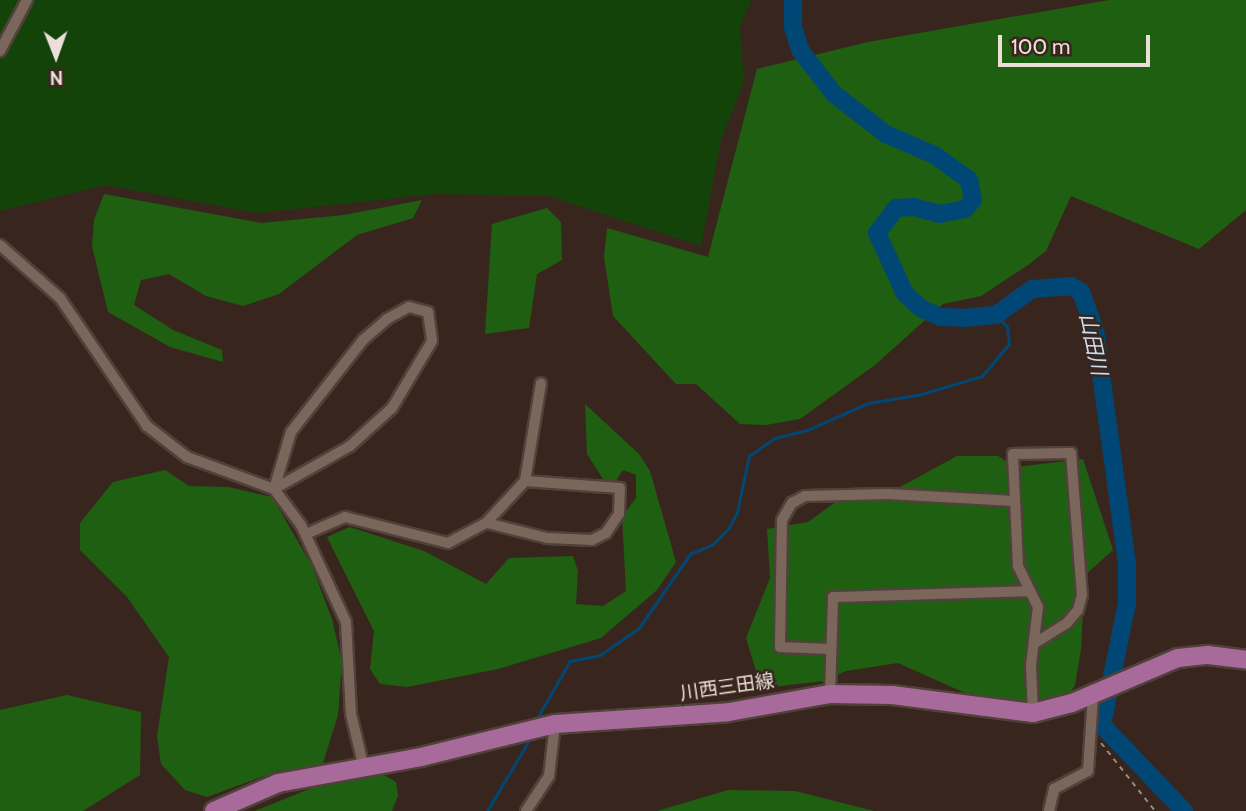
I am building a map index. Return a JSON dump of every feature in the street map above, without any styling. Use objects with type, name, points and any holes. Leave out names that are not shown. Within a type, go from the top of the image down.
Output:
[{"type":"main road","name":"川西三田線","points":[[214,811],[278,783],[364,768],[542,727],[729,712],[830,694],[892,695],[1034,713],[1104,690],[1178,658],[1208,655],[1246,660]]},
{"type":"street","points":[[1,52],[27,0]]},
{"type":"street","points":[[0,245],[60,298],[147,426],[187,457],[274,489],[306,534],[346,622],[351,714],[364,768]]},
{"type":"street","points":[[409,307],[428,313],[432,341],[392,408],[350,446],[274,489],[291,432],[363,340],[397,312],[409,307]]},
{"type":"street","points":[[306,534],[345,517],[448,542],[487,523],[525,481],[541,383]]},
{"type":"street","points":[[1034,713],[1031,665],[1038,607],[1018,566],[1013,454],[1070,453],[1083,595],[1078,610],[1067,623],[1035,643]]},
{"type":"street","points":[[487,523],[547,538],[592,540],[606,533],[619,514],[620,488],[525,481]]},
{"type":"street","points":[[830,649],[780,647],[782,520],[792,503],[805,496],[888,494],[1014,501]]},
{"type":"street","points":[[830,694],[833,597],[1030,591]]},
{"type":"street","points":[[1049,811],[1054,789],[1088,771],[1092,734],[1104,690]]},
{"type":"street","points":[[526,811],[549,776],[542,727]]},
{"type":"path","points":[[1092,734],[1154,811]]},
{"type":"green space","points":[[0,0],[751,0],[740,27],[744,82],[721,140],[701,246],[548,196],[434,194],[258,213],[106,185],[0,211]]},
{"type":"green space","points":[[1109,0],[1246,0],[1246,210],[1199,249],[1071,196],[1046,251],[1028,265],[981,296],[943,304],[875,365],[800,419],[766,425],[740,424],[696,384],[676,384],[613,316],[604,257],[607,228],[708,257],[757,69],[868,42]]},
{"type":"green space","points":[[104,194],[261,223],[344,215],[422,200],[413,218],[357,235],[279,294],[243,306],[206,296],[169,274],[141,280],[134,305],[173,330],[222,350],[223,362],[170,347],[108,312],[92,246],[94,220]]},
{"type":"green space","points":[[547,208],[561,222],[562,260],[537,274],[529,328],[485,334],[492,224]]},
{"type":"green space","points":[[585,404],[639,454],[650,471],[676,562],[657,590],[601,638],[498,669],[407,687],[380,684],[370,669],[374,631],[327,537],[350,527],[424,551],[486,584],[509,558],[573,556],[578,571],[576,604],[603,606],[626,591],[622,517],[636,498],[636,475],[623,470],[615,482],[605,482],[587,454]]},
{"type":"green space","points":[[957,456],[998,456],[1015,467],[1083,459],[1113,550],[1085,575],[1081,649],[1075,685],[1065,701],[1022,708],[965,693],[898,663],[846,671],[824,681],[772,687],[756,671],[746,638],[770,578],[767,529],[808,522],[837,501],[900,487]]},
{"type":"green space","points":[[165,470],[189,486],[228,487],[272,497],[311,564],[332,619],[342,662],[338,715],[322,766],[278,771],[207,797],[185,790],[161,764],[157,736],[169,657],[127,597],[80,550],[80,523],[113,482]]},
{"type":"green space","points":[[67,695],[141,712],[140,775],[83,811],[0,811],[0,710]]},
{"type":"green space","points":[[382,774],[396,782],[398,796],[392,811],[255,811],[314,787],[358,775]]},
{"type":"green space","points":[[728,790],[795,791],[874,811],[657,811]]},
{"type":"waterway","name":"山田川","points":[[793,0],[793,27],[800,50],[834,94],[886,134],[936,156],[969,180],[973,200],[965,209],[940,214],[913,207],[896,208],[877,233],[905,294],[922,309],[941,317],[965,318],[996,315],[1032,289],[1071,286],[1081,292],[1095,330],[1127,563],[1127,603],[1102,725],[1184,811]]},
{"type":"waterway","points":[[535,722],[570,661],[600,655],[639,628],[690,554],[713,544],[729,528],[737,512],[749,456],[775,438],[810,429],[868,403],[918,395],[982,376],[1009,344],[1007,327],[996,315]]},
{"type":"waterway","points":[[487,811],[530,739]]}]
